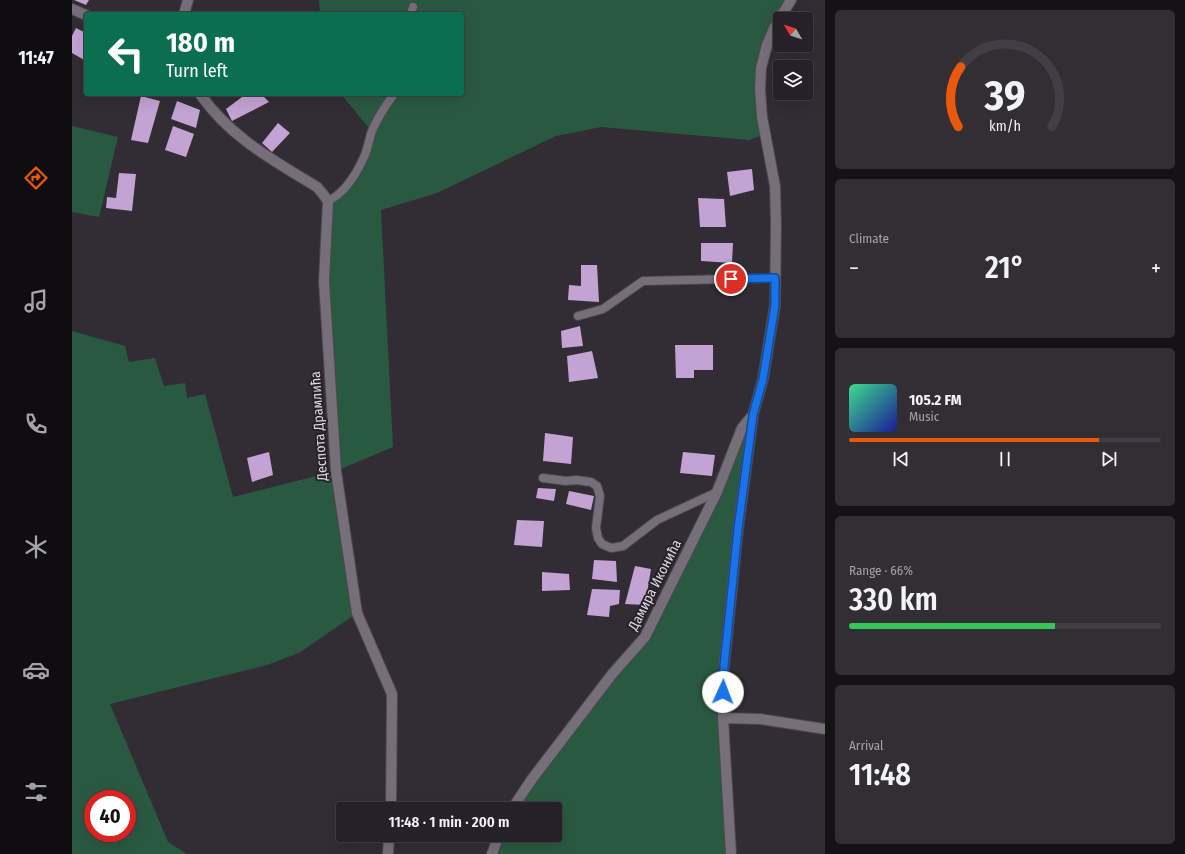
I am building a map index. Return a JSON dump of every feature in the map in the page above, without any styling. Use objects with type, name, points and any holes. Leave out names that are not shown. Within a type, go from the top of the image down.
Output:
[{"type":"street","points":[[185,12],[188,0]]},
{"type":"street","points":[[731,854],[723,718],[724,666],[735,560],[753,415],[763,379],[775,305],[775,186],[762,117],[760,89],[761,68],[774,28],[791,0]]},
{"type":"street","points":[[72,9],[84,14]]},
{"type":"street","points":[[202,96],[219,118],[253,148],[317,187],[328,201]]},
{"type":"street","name":"Деспота Драмлића","points":[[328,201],[324,282],[336,471],[357,613],[392,694],[391,802]]},
{"type":"street","name":"Дамира Иконића","points":[[517,802],[532,779],[613,673],[645,637],[717,492],[742,428],[753,415]]},
{"type":"street","points":[[723,718],[760,719],[825,729]]},
{"type":"street","points":[[388,854],[389,842]]},
{"type":"street","points":[[492,854],[496,842]]},
{"type":"lane","points":[[328,201],[342,192],[357,170],[365,156],[378,117],[393,96]]},
{"type":"lane","points":[[578,316],[603,309],[643,281],[775,278]]},
{"type":"lane","points":[[544,478],[591,482],[597,486],[600,496],[596,528],[598,538],[602,544],[611,548],[623,546],[657,520],[717,492]]},
{"type":"green space","points":[[319,0],[791,0],[786,12],[773,12],[773,41],[761,68],[765,134],[749,140],[601,127],[556,136],[437,193],[381,210],[393,447],[336,471],[327,334],[328,201],[349,184],[372,132],[343,96],[464,96],[464,12],[320,12]]},
{"type":"green space","points":[[72,126],[118,137],[99,217],[72,212]]},
{"type":"green space","points":[[72,331],[125,346],[129,362],[155,358],[164,386],[185,383],[187,398],[205,394],[233,497],[336,471],[357,613],[299,653],[267,665],[110,704],[168,842],[187,854],[72,854]]},
{"type":"green space","points":[[753,415],[723,718],[731,854],[492,854],[496,842],[562,842],[562,802],[517,802],[645,637]]},
{"type":"building","points":[[74,0],[89,0],[86,5]]},
{"type":"building","points":[[76,28],[84,32],[84,60],[72,53],[72,36]]},
{"type":"building","points":[[141,96],[160,101],[148,143],[131,140]]},
{"type":"building","points":[[243,96],[263,96],[269,102],[232,121],[226,109]]},
{"type":"building","points":[[177,101],[200,110],[196,128],[171,119]]},
{"type":"building","points":[[278,123],[290,133],[272,152],[262,143]]},
{"type":"building","points":[[173,126],[194,134],[186,157],[165,150]]},
{"type":"building","points":[[752,169],[754,190],[730,196],[727,172]]},
{"type":"building","points":[[119,173],[136,174],[132,211],[106,208],[107,197],[116,198]]},
{"type":"building","points":[[698,198],[724,199],[726,227],[700,227]]},
{"type":"building","points":[[701,243],[733,243],[732,263],[701,261]]},
{"type":"building","points":[[581,265],[597,265],[599,302],[568,300],[569,285],[581,286]]},
{"type":"building","points":[[580,326],[583,346],[562,348],[561,331]]},
{"type":"building","points":[[675,345],[713,345],[713,370],[694,370],[694,378],[676,378]]},
{"type":"building","points":[[592,351],[598,378],[569,382],[567,356]]},
{"type":"building","points":[[545,433],[573,437],[571,464],[543,461]]},
{"type":"building","points":[[269,452],[273,475],[252,482],[247,458]]},
{"type":"building","points":[[683,452],[715,455],[712,476],[680,473]]},
{"type":"building","points":[[538,488],[556,489],[554,501],[536,498]]},
{"type":"building","points":[[569,491],[594,496],[591,510],[566,504]]},
{"type":"building","points":[[517,520],[544,521],[542,547],[514,545]]},
{"type":"building","points":[[594,560],[616,561],[617,582],[592,579]]},
{"type":"building","points":[[635,566],[651,569],[645,605],[625,604]]},
{"type":"building","points":[[542,572],[569,574],[570,590],[542,591]]},
{"type":"building","points":[[592,589],[620,590],[619,604],[610,606],[609,617],[587,615]]},
{"type":"route","points":[[723,692],[724,666],[738,529],[753,415],[763,379],[775,305],[775,278],[731,279]]}]
